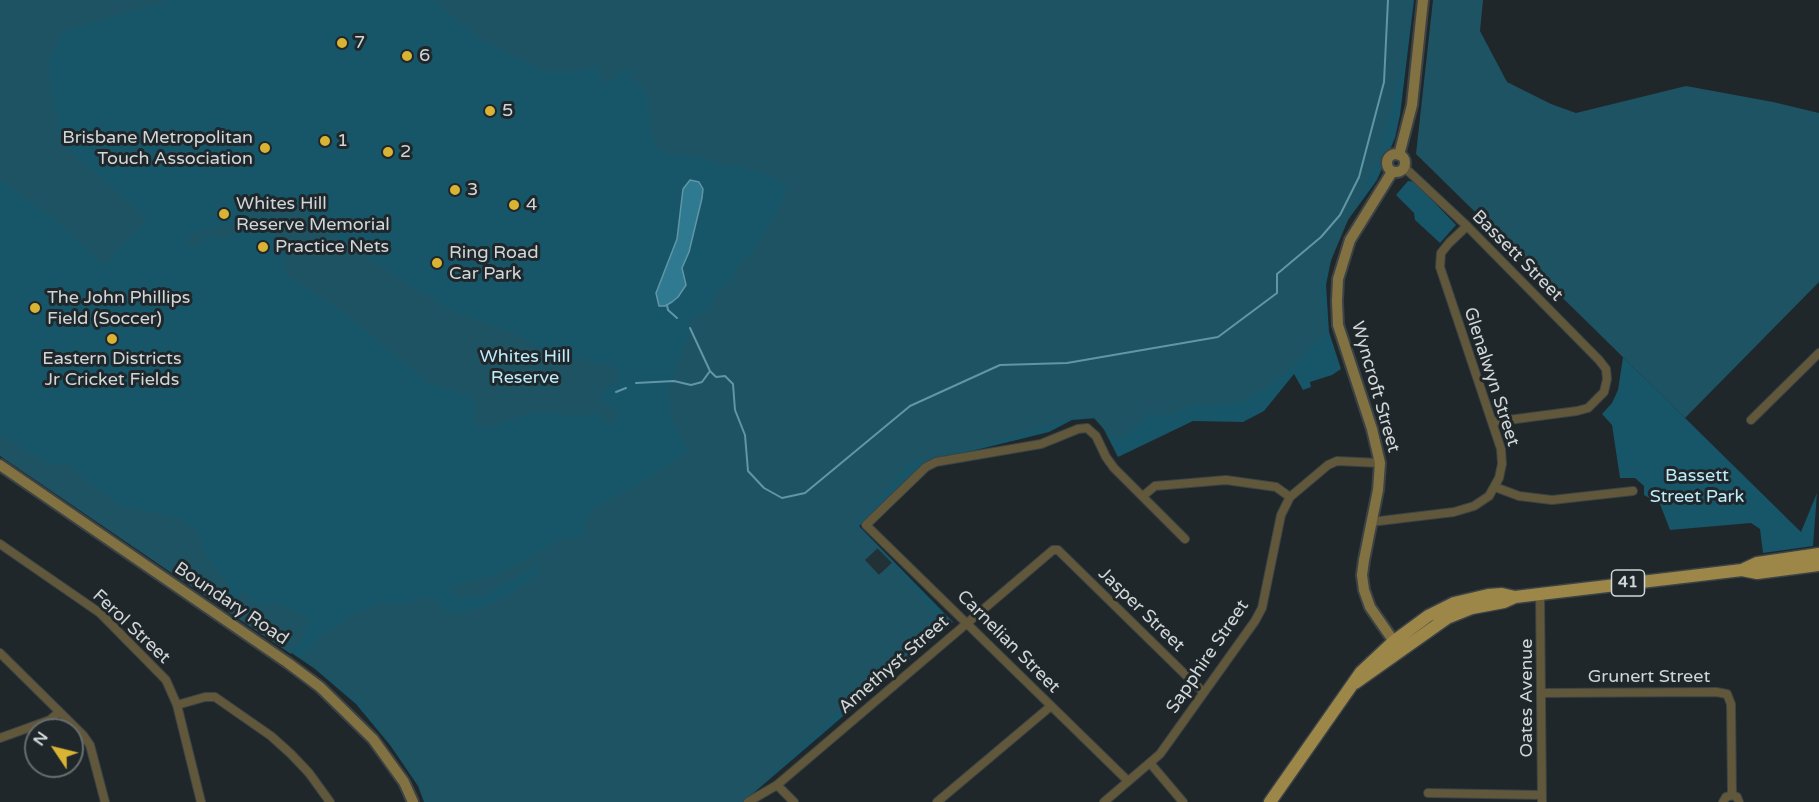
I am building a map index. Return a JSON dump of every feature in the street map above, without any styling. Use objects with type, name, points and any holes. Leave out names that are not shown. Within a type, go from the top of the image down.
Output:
[{"type":"main road","name":"41","points":[[1742,570],[1757,562],[1819,554]]},
{"type":"main road","name":"41","points":[[1270,802],[1365,667],[1397,646],[1428,616],[1454,603],[1488,595],[1502,594],[1515,597],[1742,570],[1756,573],[1819,565]]},
{"type":"street","points":[[1399,155],[1412,105],[1424,0]]},
{"type":"street","points":[[1392,155],[1399,155],[1405,160],[1404,167],[1399,172],[1392,172],[1388,167],[1388,160],[1392,155]]},
{"type":"street","name":"Bassett Street","points":[[1404,167],[1467,226],[1606,369],[1604,392],[1588,408],[1493,422]]},
{"type":"street","name":"Wyncroft Street","points":[[1392,172],[1350,240],[1338,279],[1337,301],[1338,326],[1372,429],[1380,463],[1362,568],[1364,590],[1370,607],[1397,646]]},
{"type":"street","name":"Glenalwyn Street","points":[[1467,226],[1441,253],[1440,267],[1501,449],[1502,464],[1495,487]]},
{"type":"street","points":[[1751,420],[1819,353]]},
{"type":"street","name":"Carnelian Street","points":[[1128,781],[866,525],[926,467],[936,462],[1041,444],[1078,429],[1087,428],[1096,436],[1114,468],[1143,496]]},
{"type":"street","name":"Sapphire Street","points":[[1104,802],[1160,753],[1255,621],[1262,608],[1281,515],[1290,497],[1328,465],[1337,461],[1380,463]]},
{"type":"street","name":"Boundary Road","points":[[0,465],[320,687],[373,739],[404,782],[413,802]]},
{"type":"street","points":[[1185,539],[1143,496],[1155,486],[1226,480],[1276,488],[1290,497]]},
{"type":"street","points":[[1371,522],[1454,512],[1474,506],[1489,495],[1495,487],[1519,496],[1552,500],[1632,491]]},
{"type":"street","name":"Ferol Street","points":[[0,544],[100,613],[166,680],[177,705],[201,802]]},
{"type":"street","name":"Amethyst Street","points":[[748,802],[777,785],[1039,560],[1053,550],[1058,550]]},
{"type":"street","name":"Jasper Street","points":[[1058,550],[1203,692]]},
{"type":"street","name":"Oates Avenue","points":[[1540,594],[1542,799]]},
{"type":"street","points":[[0,653],[83,735],[90,745],[105,802]]},
{"type":"street","name":"Grunert Street","points":[[1541,693],[1716,692],[1727,694],[1731,704],[1732,795]]},
{"type":"street","points":[[177,705],[205,698],[215,698],[271,736],[291,754],[309,773],[330,802]]},
{"type":"street","points":[[937,802],[1051,706]]},
{"type":"street","points":[[0,738],[50,720],[59,712]]},
{"type":"street","points":[[1150,763],[1183,802]]},
{"type":"street","points":[[777,785],[794,802]]},
{"type":"street","points":[[1428,793],[1542,799]]},
{"type":"street","points":[[1723,802],[1726,797],[1732,795],[1737,797],[1739,802]]},
{"type":"shaded area","points":[[690,180],[699,182],[703,189],[689,252],[682,268],[686,285],[672,302],[659,306],[656,293],[677,239],[683,189]]},
{"type":"shaded area","points":[[878,548],[892,563],[879,576],[864,560]]},
{"type":"green space","name":"Whites Hill Reserve","points":[[0,0],[1414,0],[1400,115],[1395,138],[1377,180],[1345,224],[1331,260],[1326,285],[1329,332],[1341,369],[1332,375],[1310,382],[1311,387],[1303,390],[1294,374],[1264,411],[1243,422],[1193,421],[1118,457],[1098,418],[1072,420],[1049,432],[927,462],[859,526],[953,622],[743,802],[424,802],[418,786],[390,745],[356,704],[315,669],[0,453]],"holes":[[[877,548],[892,563],[879,575],[864,560]]]},
{"type":"green space","points":[[0,0],[171,0],[62,32],[48,66],[61,143],[148,219],[104,265],[54,219],[0,180]]},
{"type":"green space","points":[[433,0],[1412,0],[1403,65],[1377,164],[1348,220],[1321,284],[1327,333],[1272,384],[1243,402],[1208,406],[1197,403],[1167,416],[1148,413],[1130,433],[1118,438],[1111,437],[1093,417],[1073,418],[971,448],[911,462],[855,525],[878,548],[865,560],[879,575],[892,563],[934,611],[936,617],[933,630],[899,654],[743,802],[426,802],[421,787],[360,703],[300,656],[315,643],[323,632],[336,628],[349,615],[367,609],[378,602],[404,605],[426,597],[433,598],[445,611],[458,613],[489,605],[511,594],[537,575],[540,571],[538,565],[485,595],[458,598],[453,597],[450,590],[454,585],[496,574],[530,558],[561,538],[579,538],[588,530],[584,526],[585,520],[596,506],[639,484],[687,453],[686,446],[673,423],[668,398],[672,379],[688,338],[689,326],[692,320],[708,310],[719,289],[730,282],[741,260],[751,254],[783,201],[787,189],[773,176],[701,158],[670,154],[658,148],[652,137],[646,91],[630,77],[633,69],[623,69],[613,80],[604,83],[598,66],[575,71],[546,72],[482,40]]},
{"type":"green space","points":[[1433,0],[1483,0],[1480,31],[1507,82],[1551,104],[1576,113],[1686,86],[1819,113],[1819,282],[1685,418],[1416,154]]},
{"type":"green space","points":[[1408,181],[1415,182],[1456,225],[1440,243],[1415,220],[1414,213],[1396,195]]},
{"type":"green space","points":[[249,204],[299,208],[307,212],[307,222],[313,222],[450,310],[514,333],[563,361],[569,363],[580,357],[595,363],[614,366],[619,377],[617,383],[605,388],[601,394],[601,400],[617,409],[617,422],[608,424],[596,414],[575,416],[539,412],[484,428],[474,421],[475,403],[470,398],[459,392],[429,383],[344,313],[286,275],[283,238],[275,236],[281,223],[263,213],[256,219],[256,227],[240,230],[223,240],[212,235],[205,236],[197,246],[187,244],[186,240],[192,233],[242,221],[251,213]]},
{"type":"green space","name":"Bassett Street Park","points":[[1623,357],[1801,532],[1817,493],[1813,546],[1763,553],[1760,529],[1751,523],[1670,530],[1660,504],[1644,495],[1644,486],[1635,478],[1620,478],[1612,425],[1602,414],[1612,403],[1618,390]]},
{"type":"green space","points":[[0,434],[52,465],[70,464],[87,481],[117,504],[178,518],[200,534],[204,552],[230,586],[224,604],[217,604],[0,456]]},
{"type":"green space","points":[[241,591],[246,592],[254,603],[259,605],[278,604],[306,616],[309,621],[302,640],[291,654],[228,612],[229,605]]},
{"type":"waterway","points":[[690,328],[710,371],[716,377],[725,376],[733,384],[735,410],[745,435],[748,471],[764,488],[782,498],[805,493],[910,406],[1000,365],[1067,363],[1218,337],[1277,293],[1277,274],[1321,237],[1340,215],[1359,177],[1384,82],[1388,0]]},
{"type":"waterway","points":[[667,305],[668,310],[677,318]]},
{"type":"waterway","points":[[636,383],[674,381],[691,385],[702,382],[710,371]]},
{"type":"waterway","points":[[616,392],[626,388]]},
{"type":"place","name":"7","points":[[342,43]]},
{"type":"place","name":"6","points":[[407,56]]},
{"type":"place","name":"5","points":[[490,111]]},
{"type":"place","name":"1","points":[[325,141]]},
{"type":"place","name":"Brisbane Metropolitan Touch Association","points":[[265,148]]},
{"type":"place","name":"2","points":[[388,152]]},
{"type":"place","name":"3","points":[[455,190]]},
{"type":"place","name":"4","points":[[514,205]]},
{"type":"place","name":"Whites Hill Reserve Memorial","points":[[224,214]]},
{"type":"place","name":"Practice Nets","points":[[263,247]]},
{"type":"place","name":"Ring Road Car Park","points":[[437,263]]},
{"type":"place","name":"The John Phillips Field (Soccer)","points":[[35,308]]},
{"type":"place","name":"Eastern Districts Jr Cricket Fields","points":[[112,339]]}]
